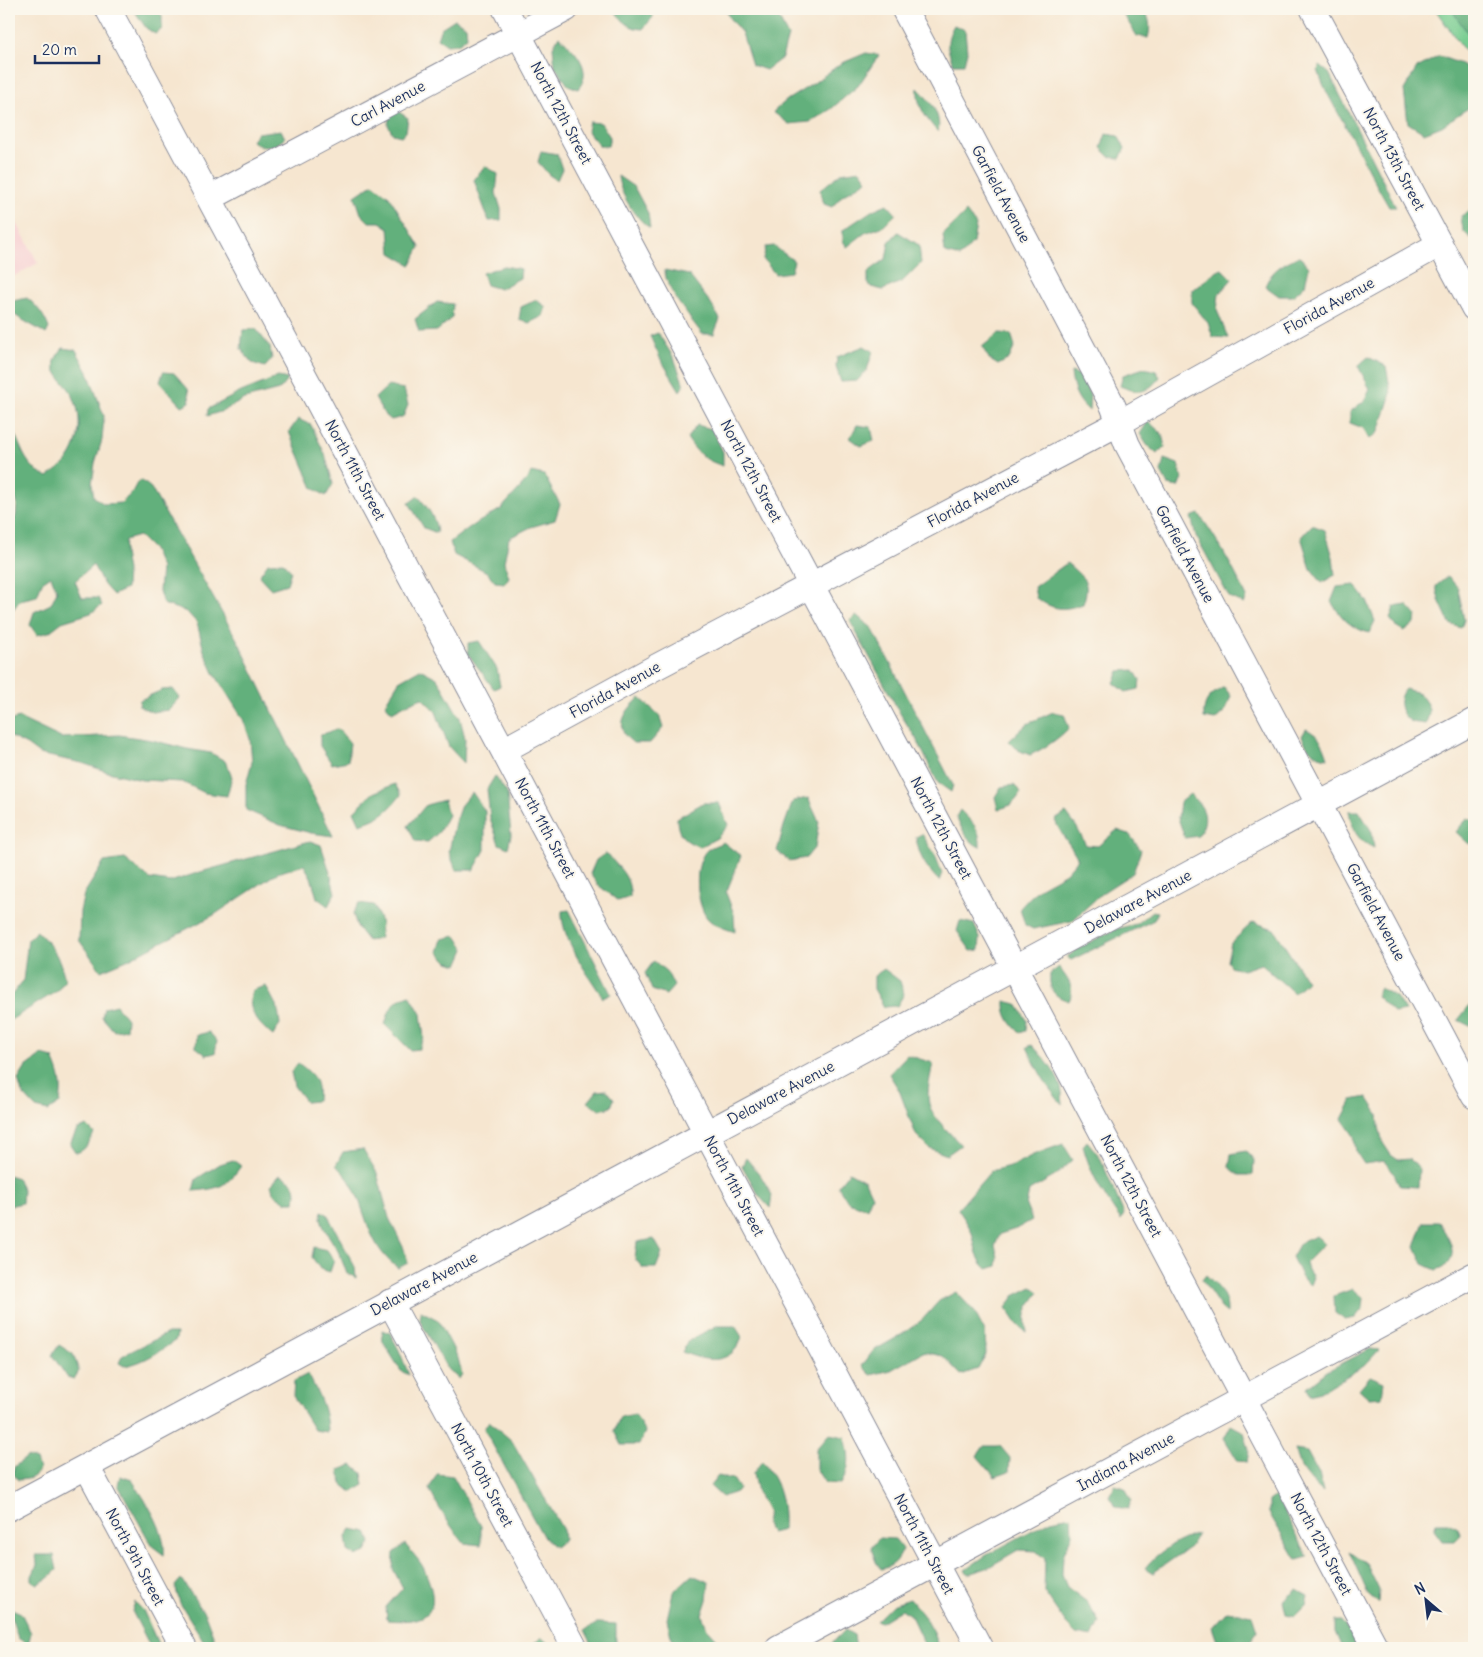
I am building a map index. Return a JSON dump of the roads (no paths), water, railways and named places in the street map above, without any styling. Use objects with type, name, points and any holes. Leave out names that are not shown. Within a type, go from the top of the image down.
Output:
[{"type":"street","name":"North 11th Street","points":[[108,9],[504,750],[705,1133],[980,1648]]},
{"type":"street","name":"North 12th Street","points":[[505,9],[1376,1648]]},
{"type":"street","name":"Carl Avenue","points":[[210,198],[566,9]]},
{"type":"street","name":"Garfield Avenue","points":[[904,9],[1113,406],[1127,444],[1474,1096]]},
{"type":"street","name":"North 13th Street","points":[[1313,9],[1474,308]]},
{"type":"street","name":"Florida Avenue","points":[[504,750],[1119,423],[1440,244]]},
{"type":"street","name":"Delaware Avenue","points":[[9,1508],[1474,721]]},
{"type":"street","name":"Indiana Avenue","points":[[778,1648],[1474,1275]]},
{"type":"street","name":"North 10th Street","points":[[390,1302],[574,1648]]},
{"type":"street","name":"North 9th Street","points":[[87,1466],[184,1648]]}]
